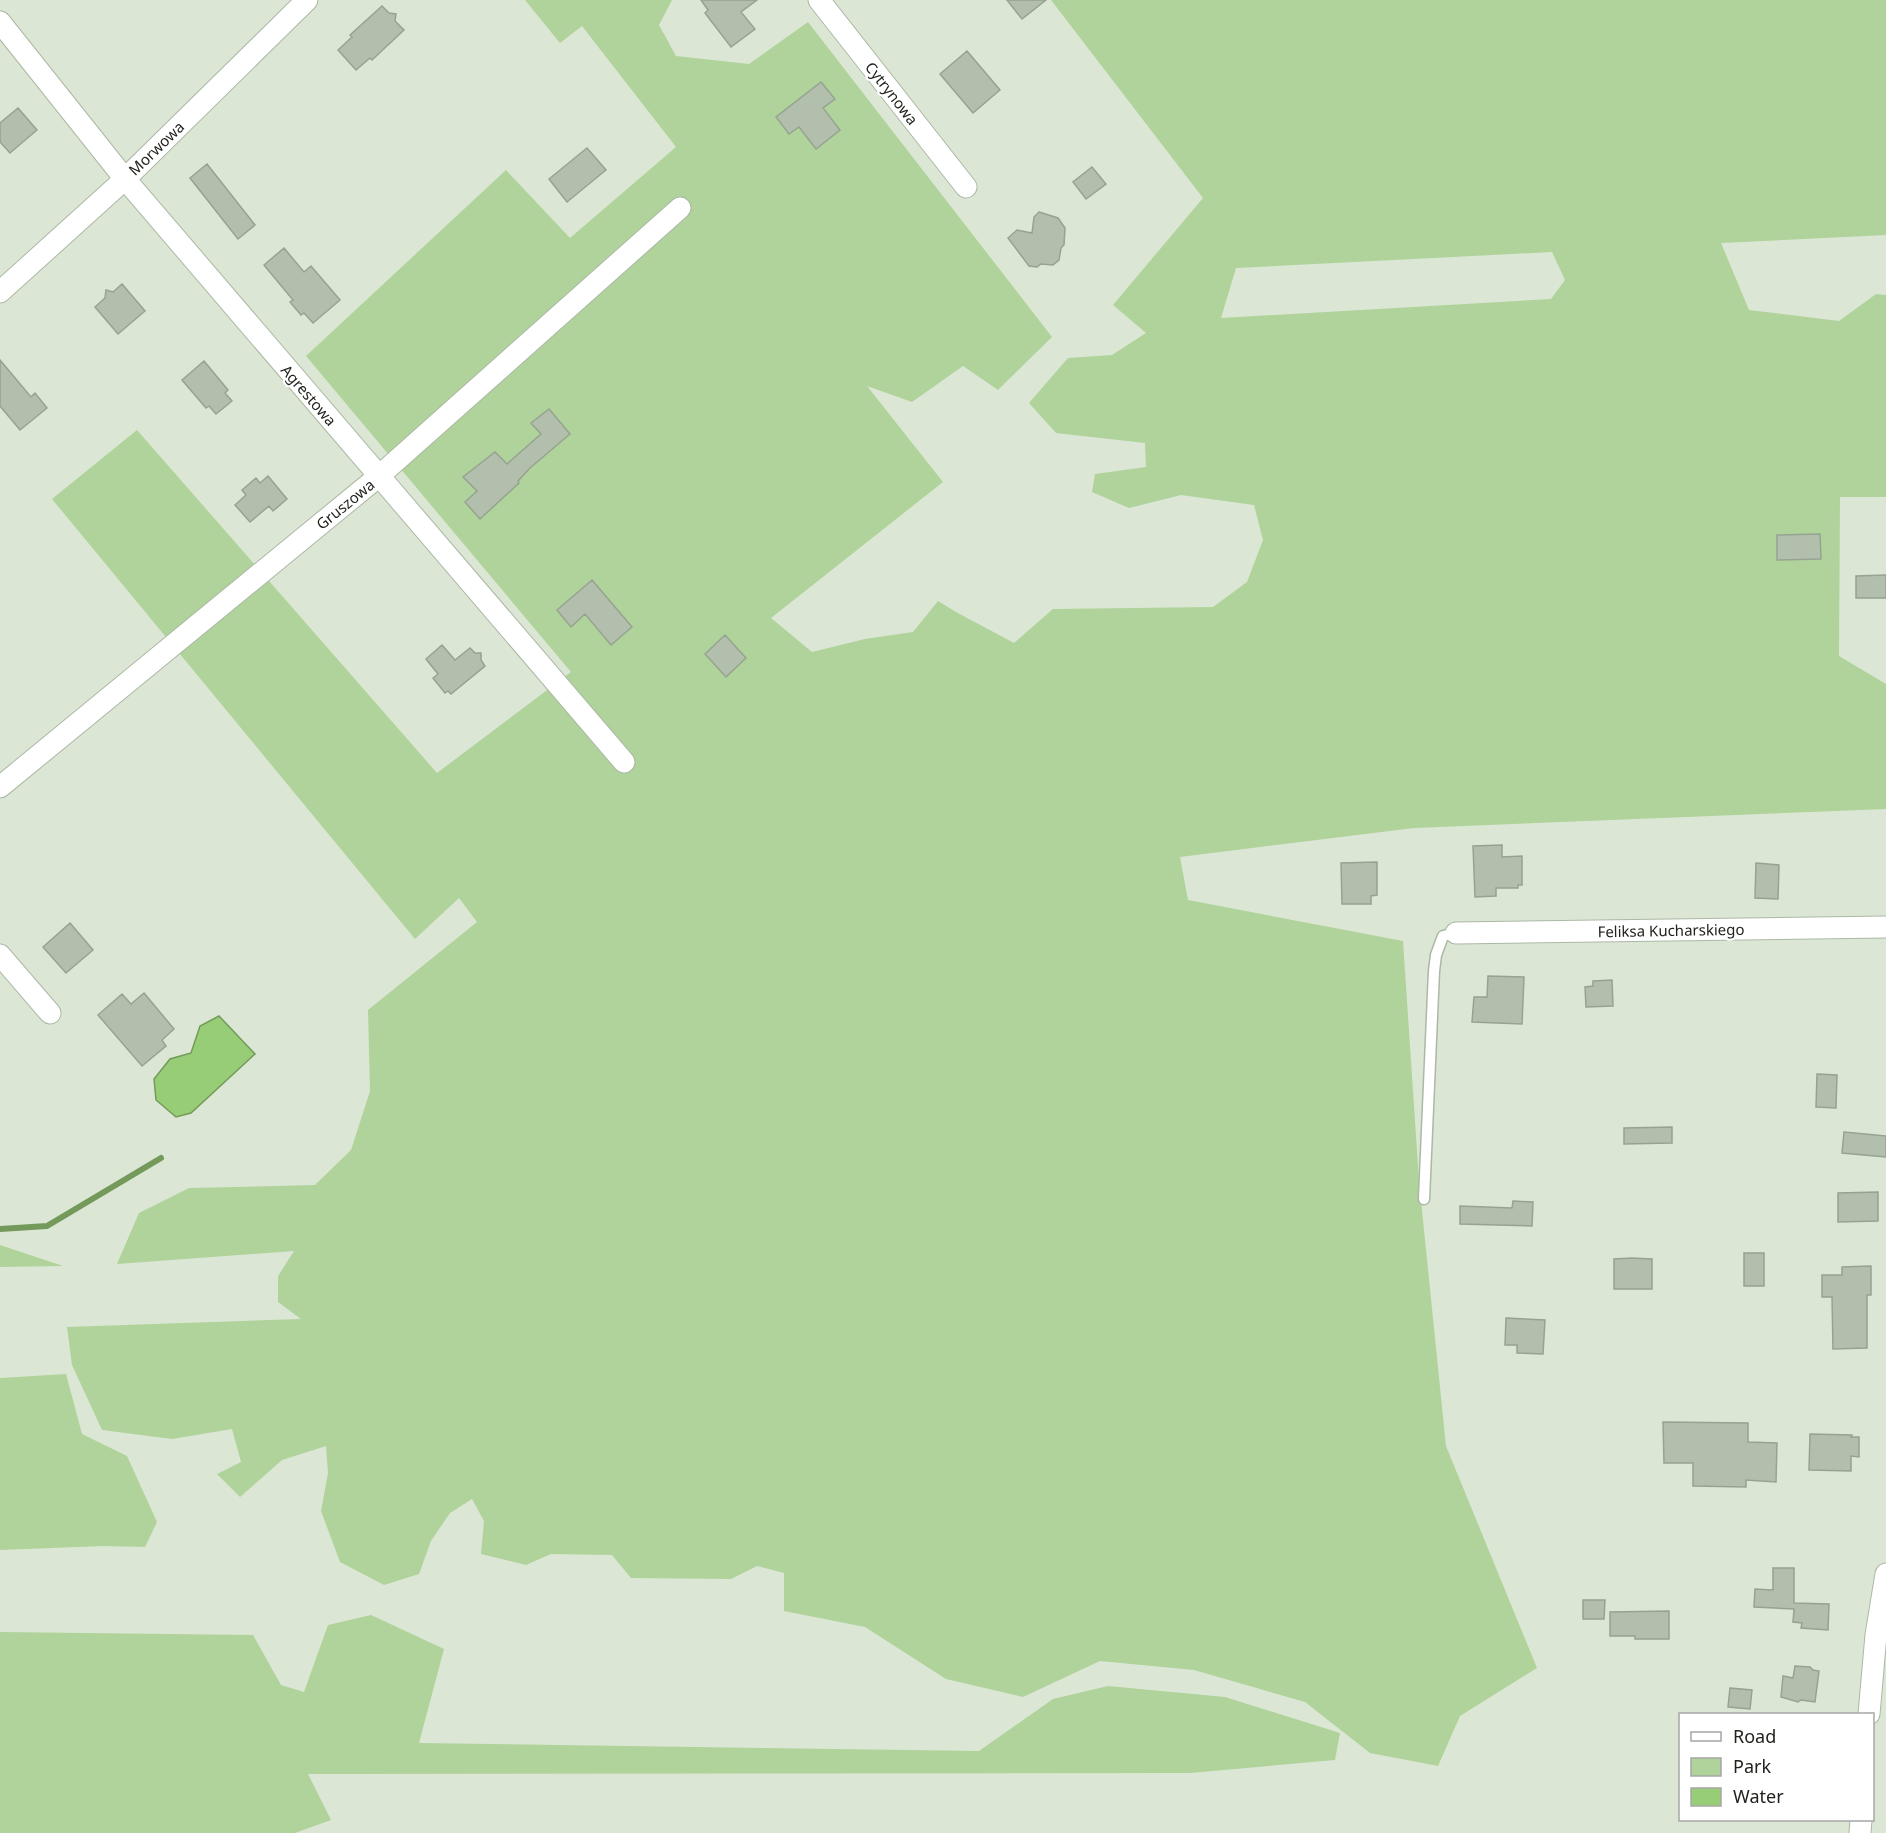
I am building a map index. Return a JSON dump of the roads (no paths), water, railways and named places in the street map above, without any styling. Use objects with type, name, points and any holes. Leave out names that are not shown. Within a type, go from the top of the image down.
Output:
[{"type":"street","name":"Morwowa","points":[[0,292],[125,179],[307,0]]},
{"type":"street","name":"Cytrynowa","points":[[819,0],[966,187]]},
{"type":"street","name":"Agrestowa","points":[[0,22],[125,179],[624,762]]},
{"type":"street","name":"Gruszowa","points":[[0,787],[379,476],[680,208]]},
{"type":"street","name":"Feliksa Kucharskiego","points":[[1456,933],[1886,927]]},
{"type":"street","points":[[0,955],[50,1013]]},
{"type":"street","points":[[1869,1713],[1875,1635],[1886,1574]]},
{"type":"lane","points":[[1424,1199],[1434,971],[1436,955],[1443,936],[1456,933]]},
{"type":"water","points":[[219,1016],[255,1054],[191,1113],[176,1117],[156,1100],[154,1079],[170,1059],[191,1053],[200,1026]]},
{"type":"waterway","points":[[0,1229],[47,1226],[161,1158]]}]
